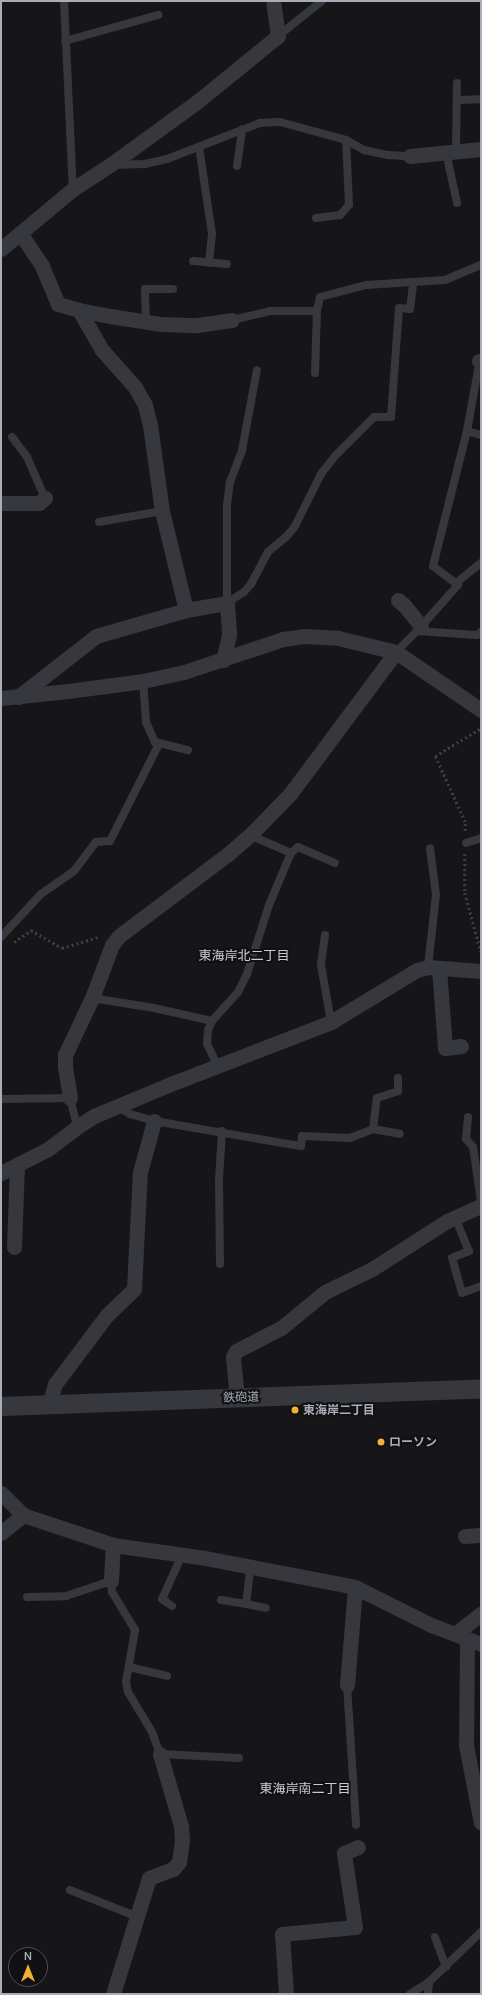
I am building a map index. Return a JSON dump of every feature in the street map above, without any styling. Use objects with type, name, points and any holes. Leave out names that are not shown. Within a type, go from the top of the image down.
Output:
[{"type":"street","points":[[1,249],[72,189],[110,165],[198,101],[278,36],[273,1]]},
{"type":"street","points":[[410,156],[481,149]]},
{"type":"street","points":[[20,233],[42,266],[58,304],[79,310],[146,322],[196,325],[232,320]]},
{"type":"street","points":[[79,310],[102,350],[135,387],[145,405],[150,425],[162,511],[186,610]]},
{"type":"street","points":[[1,503],[39,503],[45,498]]},
{"type":"street","points":[[398,600],[404,605],[419,629]]},
{"type":"street","points":[[18,697],[96,636],[186,610],[227,603],[229,635],[223,660]]},
{"type":"street","points":[[1,698],[143,681],[184,672],[283,639],[304,636],[338,638],[396,652],[481,710]]},
{"type":"street","points":[[70,1098],[65,1067],[65,1055],[92,998],[112,945],[119,936],[250,835],[290,794],[396,652]]},
{"type":"street","points":[[433,968],[445,1048],[461,1046]]},
{"type":"street","points":[[1,1173],[18,1166],[48,1149],[77,1127],[117,1106],[331,1022],[354,1010],[406,976],[433,968],[481,971]]},
{"type":"street","points":[[49,1404],[55,1384],[107,1315],[134,1289],[140,1172],[154,1120]]},
{"type":"street","points":[[14,1247],[18,1166]]},
{"type":"street","points":[[237,1398],[233,1358],[236,1351],[281,1328],[325,1292],[372,1269],[455,1217],[481,1206]]},
{"type":"street","name":"鉄砲道","points":[[1,1406],[481,1388]]},
{"type":"street","points":[[1,1493],[23,1515],[113,1545],[251,1566],[355,1586],[431,1625],[468,1639]]},
{"type":"street","points":[[1,1533],[23,1515]]},
{"type":"street","points":[[465,1536],[481,1535]]},
{"type":"street","points":[[111,1581],[113,1545]]},
{"type":"street","points":[[347,1685],[355,1586]]},
{"type":"street","points":[[481,1614],[468,1639],[466,1746],[481,1823]]},
{"type":"street","points":[[113,1994],[149,1878],[173,1869],[179,1862],[182,1840],[181,1826],[160,1754]]},
{"type":"street","points":[[286,1994],[282,1934],[355,1927],[344,1853],[358,1847]]},
{"type":"lane","points":[[64,1],[72,189]]},
{"type":"lane","points":[[278,36],[322,1]]},
{"type":"lane","points":[[65,41],[158,15]]},
{"type":"lane","points":[[457,203],[451,151],[458,83]]},
{"type":"lane","points":[[457,100],[481,99]]},
{"type":"lane","points":[[110,165],[144,164],[168,159],[260,123],[280,122],[346,140],[364,150],[388,155],[410,156]]},
{"type":"lane","points":[[237,166],[242,129]]},
{"type":"lane","points":[[316,218],[340,215],[349,205],[346,140]]},
{"type":"lane","points":[[199,148],[212,234],[209,262]]},
{"type":"lane","points":[[193,261],[227,264]]},
{"type":"lane","points":[[315,373],[320,297],[366,285],[445,280],[481,265]]},
{"type":"lane","points":[[227,603],[244,592],[268,552],[295,526],[321,474],[335,456],[374,417],[391,417],[399,308],[410,309],[413,283]]},
{"type":"lane","points":[[146,322],[145,289],[173,289]]},
{"type":"lane","points":[[232,320],[270,311],[318,311]]},
{"type":"lane","points":[[456,583],[433,566],[467,431],[480,359]]},
{"type":"lane","points":[[227,603],[227,505],[230,482],[242,450],[257,370]]},
{"type":"lane","points":[[467,431],[481,435]]},
{"type":"lane","points":[[12,437],[27,457],[45,498]]},
{"type":"lane","points":[[99,522],[162,511]]},
{"type":"lane","points":[[396,652],[419,629],[458,585],[456,583],[481,563]]},
{"type":"lane","points":[[419,629],[480,634]]},
{"type":"lane","points":[[143,681],[146,722],[155,742],[188,750]]},
{"type":"lane","points":[[1,937],[41,894],[74,871],[96,842],[110,841],[159,744]]},
{"type":"lane","points":[[250,835],[291,853]]},
{"type":"lane","points":[[466,842],[481,838]]},
{"type":"lane","points":[[217,1066],[207,1044],[208,1030],[212,1021],[238,992],[247,974],[269,905],[291,853],[298,846],[335,863]]},
{"type":"lane","points":[[430,848],[436,895],[433,968]]},
{"type":"lane","points":[[325,935],[321,965],[331,1022]]},
{"type":"lane","points":[[92,998],[154,1008],[212,1021]]},
{"type":"lane","points":[[373,1129],[377,1098],[398,1091],[398,1078]]},
{"type":"lane","points":[[1,1098],[70,1098],[77,1127]]},
{"type":"lane","points":[[117,1106],[130,1114],[154,1120],[301,1146],[302,1136],[350,1138],[373,1129],[400,1134]]},
{"type":"lane","points":[[468,1117],[466,1139],[473,1147],[481,1201]]},
{"type":"lane","points":[[220,1264],[219,1180],[222,1131]]},
{"type":"lane","points":[[455,1217],[469,1251],[452,1258],[462,1293],[481,1286]]},
{"type":"lane","points":[[172,1606],[162,1600],[182,1555]]},
{"type":"lane","points":[[246,1604],[251,1566]]},
{"type":"lane","points":[[27,1597],[66,1596],[111,1581],[112,1592],[135,1630],[126,1682],[128,1692],[152,1732],[160,1754],[239,1758]]},
{"type":"lane","points":[[221,1600],[266,1608]]},
{"type":"lane","points":[[129,1667],[167,1676]]},
{"type":"lane","points":[[347,1685],[356,1825]]},
{"type":"lane","points":[[70,1890],[138,1917]]},
{"type":"lane","points":[[410,1994],[429,1982],[481,1932]]},
{"type":"lane","points":[[434,1938],[446,1967]]},
{"type":"lane","points":[[428,1994],[429,1982]]},
{"type":"path","points":[[481,728],[435,756],[465,822],[465,893],[481,952]]},
{"type":"path","points":[[13,943],[31,930],[62,948],[112,933],[119,936]]},
{"type":"place","name":"東海岸二丁目","points":[[295,1410]]},
{"type":"place","name":"ローソン","points":[[381,1442]]},
{"type":"district","name":"東海岸北二丁目","points":[[244,955]]},
{"type":"district","name":"東海岸南二丁目","points":[[305,1788]]}]
